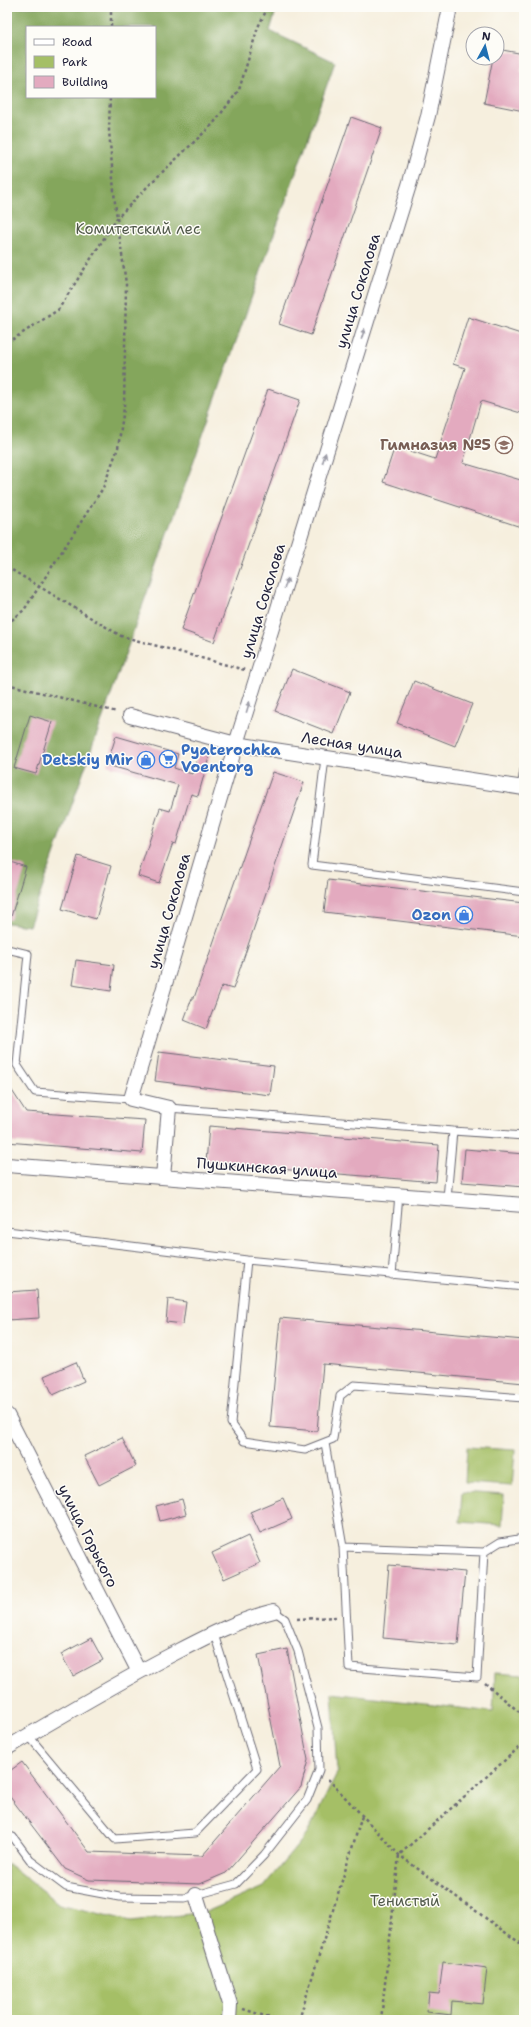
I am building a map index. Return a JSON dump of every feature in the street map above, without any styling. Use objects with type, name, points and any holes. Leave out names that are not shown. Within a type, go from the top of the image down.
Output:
[{"type":"street","name":"улица Соколова","points":[[131,1099],[236,744],[410,182],[428,116],[450,7]]},
{"type":"street","name":"Лесная улица","points":[[130,716],[236,744],[523,788]]},
{"type":"street","points":[[131,1099],[169,1108],[164,1177]]},
{"type":"street","name":"Пушкинская улица","points":[[7,1164],[524,1205]]},
{"type":"street","name":"улица Горького","points":[[7,1415],[139,1672]]},
{"type":"street","points":[[7,1748],[139,1672],[214,1634],[258,1615],[279,1615]]},
{"type":"street","points":[[196,1895],[230,2004],[229,2020]]},
{"type":"lane","points":[[325,758],[312,865],[524,892]]},
{"type":"lane","points":[[523,788],[524,770]]},
{"type":"lane","points":[[7,949],[28,954],[17,1065],[35,1092],[131,1099]]},
{"type":"lane","points":[[169,1108],[524,1136]]},
{"type":"lane","points":[[447,1198],[453,1131]]},
{"type":"lane","points":[[392,1275],[399,1195]]},
{"type":"lane","points":[[7,1231],[247,1260],[524,1287]]},
{"type":"lane","points":[[247,1260],[231,1423],[244,1441],[305,1450],[333,1440],[340,1396],[354,1385],[524,1398]]},
{"type":"lane","points":[[325,1443],[343,1547],[349,1667],[477,1677],[484,1552]]},
{"type":"lane","points":[[343,1547],[484,1552],[500,1542],[524,1538]]},
{"type":"lane","points":[[7,1835],[13,1837],[30,1860],[66,1887],[119,1897],[186,1898],[236,1884],[264,1856],[307,1800],[319,1770],[318,1728],[298,1652],[279,1615]]},
{"type":"lane","points":[[28,1735],[115,1838],[195,1833],[257,1769],[214,1634]]},
{"type":"path","points":[[111,7],[111,26]]},
{"type":"path","points":[[7,343],[58,310],[117,218],[153,181],[213,124],[239,90],[258,27],[268,7]]},
{"type":"path","points":[[7,624],[24,610],[103,488],[118,448],[124,408],[126,284],[117,218],[109,130],[110,98]]},
{"type":"path","points":[[7,567],[121,636],[258,674]]},
{"type":"path","points":[[7,684],[130,716]]},
{"type":"path","points":[[279,1615],[346,1617]]},
{"type":"path","points":[[477,1677],[524,1716]]},
{"type":"path","points":[[381,2020],[399,1855],[524,1743]]},
{"type":"path","points":[[319,1770],[399,1855],[524,1946]]},
{"type":"path","points":[[299,2020],[362,1816]]},
{"type":"path","points":[[230,2004],[277,2020]]},
{"type":"green space","name":"Комитетский лес","points":[[7,7],[277,7],[270,31],[335,62],[29,926],[7,923]]},
{"type":"green space","points":[[467,1447],[515,1450],[512,1486],[465,1483]]},
{"type":"green space","points":[[462,1492],[504,1495],[502,1525],[460,1522]]},
{"type":"green space","name":"Тенистый","points":[[495,1673],[524,1675],[524,2020],[10,2020],[7,2015],[7,1863],[59,1904],[131,1921],[206,1912],[263,1887],[307,1834],[337,1773],[332,1693],[493,1712]]},
{"type":"building","points":[[505,50],[524,54],[521,72],[524,72],[524,111],[484,103],[491,66],[505,66]]},
{"type":"building","points":[[351,117],[382,128],[311,335],[279,324]]},
{"type":"building","points":[[468,317],[524,335],[524,414],[481,401],[463,463],[524,481],[524,528],[383,482],[395,446],[435,459],[465,368],[453,364]]},
{"type":"building","points":[[268,389],[300,400],[214,642],[181,630]]},
{"type":"building","points":[[292,669],[350,692],[334,734],[275,711]]},
{"type":"building","points":[[414,681],[472,704],[455,746],[397,723]]},
{"type":"building","points":[[30,715],[52,722],[36,774],[14,768]]},
{"type":"building","points":[[116,736],[178,754],[174,768],[192,774],[200,750],[210,754],[198,796],[191,794],[176,844],[173,843],[159,883],[138,876],[160,808],[170,811],[178,785],[107,765]]},
{"type":"building","points":[[273,772],[304,782],[233,989],[222,986],[206,1029],[184,1020],[192,998],[194,998]]},
{"type":"building","points":[[78,856],[111,866],[96,919],[62,909]]},
{"type":"building","points":[[7,861],[26,867],[10,920],[7,919]]},
{"type":"building","points":[[328,880],[524,903],[524,936],[324,912]]},
{"type":"building","points":[[76,960],[114,965],[111,991],[72,985]]},
{"type":"building","points":[[159,1052],[274,1066],[270,1095],[155,1081]]},
{"type":"building","points":[[7,1083],[26,1112],[145,1120],[142,1153],[7,1142]]},
{"type":"building","points":[[209,1126],[439,1145],[436,1182],[206,1163]]},
{"type":"building","points":[[465,1149],[524,1154],[524,1187],[462,1182]]},
{"type":"building","points":[[37,1290],[39,1318],[7,1320],[7,1292]]},
{"type":"building","points":[[168,1299],[186,1302],[183,1324],[166,1322]]},
{"type":"building","points":[[280,1318],[524,1340],[524,1383],[323,1364],[317,1431],[270,1427]]},
{"type":"building","points":[[76,1362],[84,1381],[53,1395],[44,1376]]},
{"type":"building","points":[[122,1438],[136,1466],[99,1485],[84,1456]]},
{"type":"building","points":[[283,1498],[292,1519],[260,1533],[250,1512]]},
{"type":"building","points":[[182,1499],[186,1514],[160,1521],[156,1506]]},
{"type":"building","points":[[248,1536],[260,1563],[224,1579],[212,1553]]},
{"type":"building","points":[[389,1565],[465,1572],[458,1645],[383,1638]]},
{"type":"building","points":[[91,1638],[103,1660],[73,1676],[61,1654]]},
{"type":"building","points":[[287,1649],[308,1760],[301,1787],[226,1873],[200,1884],[89,1880],[65,1869],[7,1793],[7,1773],[22,1762],[89,1852],[202,1856],[280,1766],[258,1655]]},
{"type":"building","points":[[443,1962],[487,1968],[483,2004],[452,2001],[451,2015],[427,2012],[429,1993],[439,1994]]},
{"type":"place","name":"Гимназия №5","points":[[504,445]]},
{"type":"place","name":"Pyaterochka Voentorg","points":[[168,759]]},
{"type":"place","name":"Detskiy Mir","points":[[146,760]]},
{"type":"place","name":"Ozon","points":[[464,915]]}]
